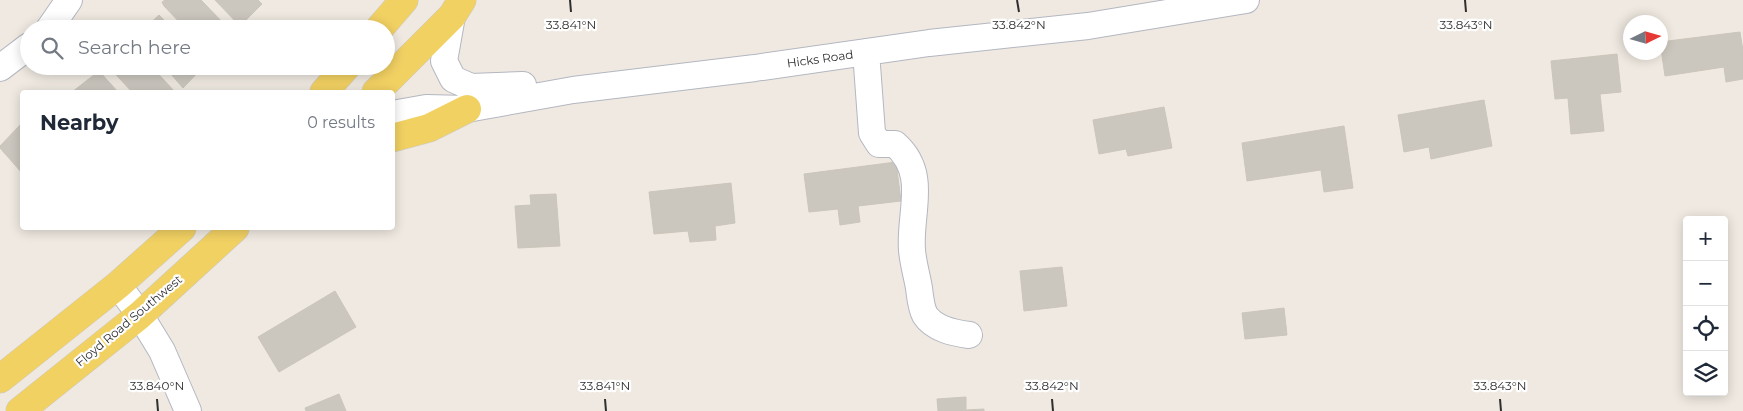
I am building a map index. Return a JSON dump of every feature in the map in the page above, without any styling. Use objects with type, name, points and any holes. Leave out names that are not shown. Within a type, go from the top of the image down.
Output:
[{"type":"main road","points":[[387,20],[404,0]]},
{"type":"main road","points":[[395,72],[457,8]]},
{"type":"main road","points":[[326,90],[339,75]]},
{"type":"main road","points":[[378,90],[392,75]]},
{"type":"main road","points":[[395,137],[429,128],[467,109]]},
{"type":"main road","points":[[0,379],[118,285],[180,230]]},
{"type":"main road","name":"Floyd Road Southwest","points":[[20,411],[140,315],[234,230]]},
{"type":"street","points":[[55,20],[69,0]]},
{"type":"street","name":"Hicks Road","points":[[395,113],[426,108],[467,109],[573,90],[929,43],[1088,26],[1246,0]]},
{"type":"street","points":[[457,8],[444,61],[453,78],[471,88],[542,84],[573,90]]},
{"type":"street","points":[[866,52],[872,133],[879,144],[895,144],[906,153],[914,172],[916,202],[912,249],[924,314],[937,326],[954,333],[969,335]]},
{"type":"street","points":[[0,68],[20,53]]},
{"type":"street","points":[[118,285],[162,350],[188,411]]},
{"type":"building","points":[[165,0],[201,0],[220,20],[177,20],[162,2]]},
{"type":"building","points":[[215,0],[258,0],[262,4],[246,20],[234,20]]},
{"type":"building","points":[[159,15],[164,20],[154,20]]},
{"type":"building","points":[[1740,32],[1743,51],[1743,79],[1726,82],[1724,67],[1665,76],[1663,60],[1668,60],[1668,41]]},
{"type":"building","points":[[1617,54],[1621,92],[1600,94],[1604,131],[1571,134],[1568,98],[1555,99],[1551,61]]},
{"type":"building","points":[[94,75],[103,75],[116,90],[75,90]]},
{"type":"building","points":[[116,75],[159,75],[173,90],[130,90]]},
{"type":"building","points":[[172,75],[195,75],[183,88]]},
{"type":"building","points":[[1484,100],[1492,146],[1431,159],[1429,147],[1404,152],[1398,115]]},
{"type":"building","points":[[1164,107],[1172,148],[1128,156],[1126,149],[1099,154],[1093,120]]},
{"type":"building","points":[[20,125],[20,171],[0,148]]},
{"type":"building","points":[[1344,126],[1353,188],[1324,192],[1321,170],[1247,181],[1242,143]]},
{"type":"building","points":[[896,162],[901,201],[858,206],[860,222],[840,225],[838,209],[809,212],[804,174]]},
{"type":"building","points":[[731,183],[735,223],[715,226],[716,240],[690,242],[688,231],[654,234],[649,192]]},
{"type":"building","points":[[556,194],[560,246],[518,248],[515,206],[531,205],[530,195]]},
{"type":"building","points":[[1062,267],[1067,306],[1024,311],[1020,271]]},
{"type":"building","points":[[335,291],[356,327],[279,372],[258,337]]},
{"type":"building","points":[[1284,308],[1287,335],[1245,339],[1242,313]]},
{"type":"building","points":[[339,394],[346,411],[306,411],[305,408]]},
{"type":"building","points":[[966,397],[966,410],[984,409],[984,411],[938,411],[937,399]]}]
